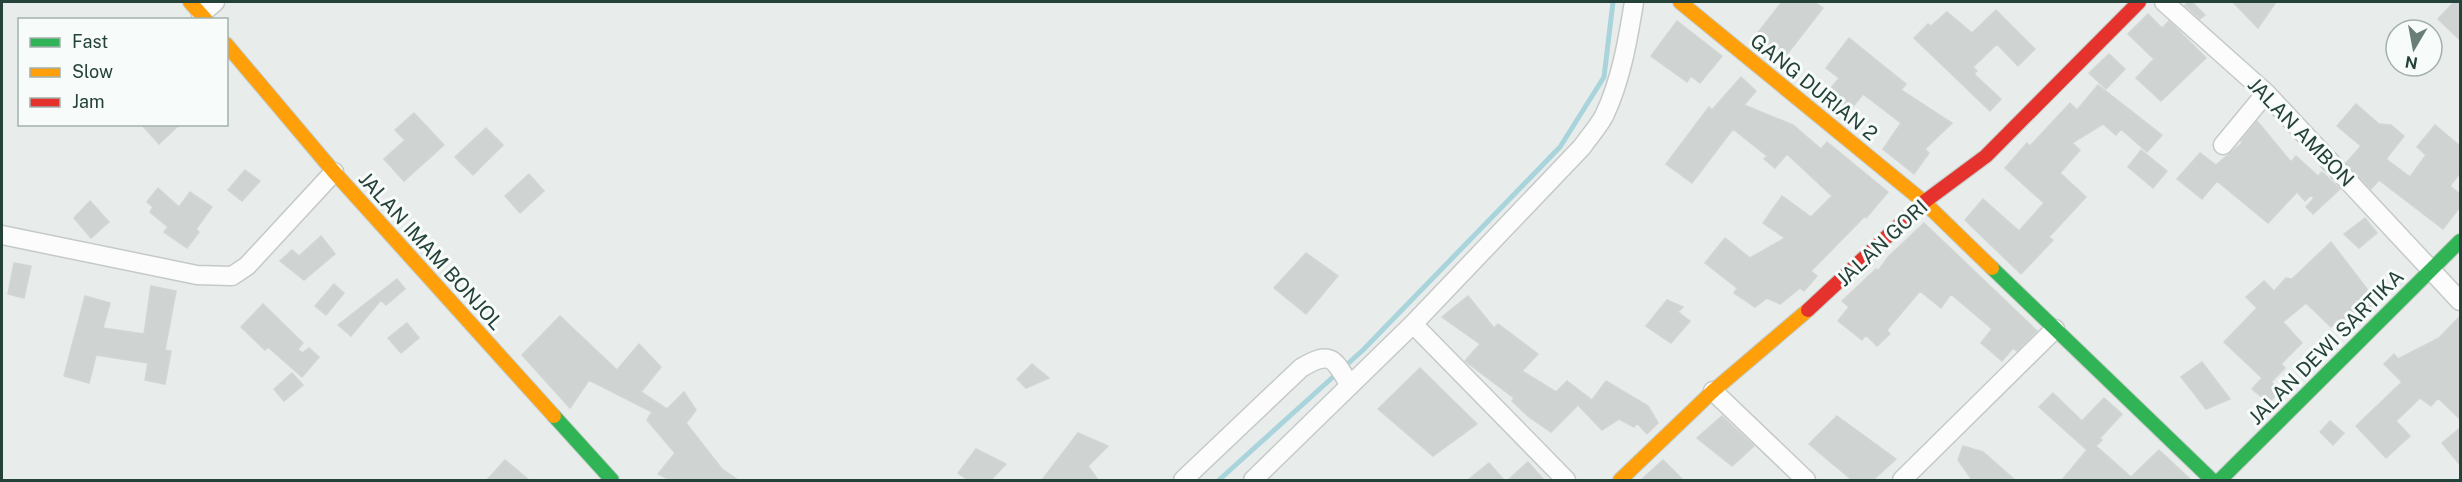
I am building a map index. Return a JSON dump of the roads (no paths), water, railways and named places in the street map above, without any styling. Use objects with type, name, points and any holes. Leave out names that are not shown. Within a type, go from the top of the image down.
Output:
[{"type":"street","points":[[1253,480],[1348,383],[1413,324],[1557,174],[1595,128],[1604,115],[1623,60],[1634,2]]},
{"type":"street","name":"GANG DURIAN 2","points":[[1680,2],[1924,202],[2212,480]]},
{"type":"street","name":"JALAN GORI","points":[[1620,480],[1713,391],[1835,287],[1924,202],[1986,156],[2139,2]]},
{"type":"street","name":"JALAN AMBON","points":[[2164,2],[2266,93],[2460,301]]},
{"type":"street","name":"JALAN IMAM BONJOL","points":[[228,46],[334,172],[612,480]]},
{"type":"street","points":[[2223,145],[2266,93]]},
{"type":"street","points":[[2,235],[198,275],[232,276],[247,266],[334,172]]},
{"type":"street","name":"JALAN DEWI SARTIKA","points":[[2220,480],[2460,241]]},
{"type":"street","points":[[1413,324],[1566,480]]},
{"type":"street","points":[[1902,480],[2055,329]]},
{"type":"street","points":[[1183,480],[1301,368],[1322,357],[1335,362],[1348,383]]},
{"type":"street","points":[[1713,391],[1806,480]]},
{"type":"waterway","points":[[1219,480],[1363,350],[1560,147],[1604,77],[1613,2]]}]
